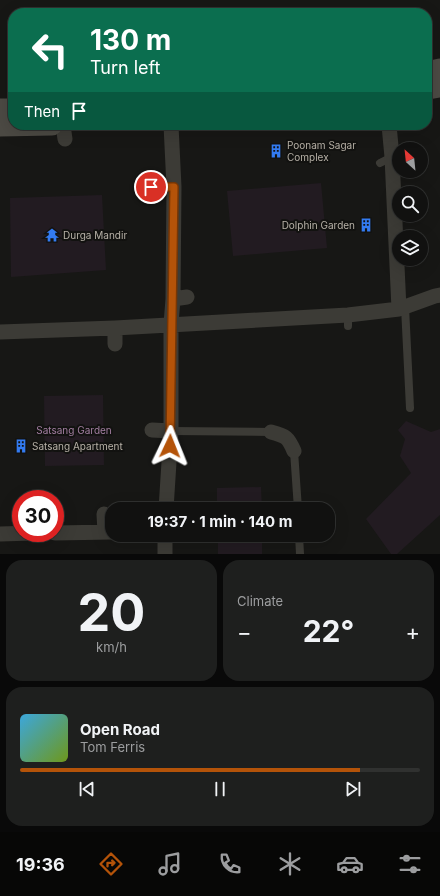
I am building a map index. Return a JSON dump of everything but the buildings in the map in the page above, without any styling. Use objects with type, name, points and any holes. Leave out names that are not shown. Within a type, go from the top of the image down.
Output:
[{"type":"street","points":[[166,502],[171,431],[171,324],[180,298],[171,130]]},
{"type":"street","points":[[389,130],[386,160],[402,308]]},
{"type":"street","points":[[151,187],[174,187]]},
{"type":"street","points":[[0,332],[115,328],[171,324],[348,321],[402,308],[435,296],[440,296]]},
{"type":"street","points":[[115,328],[115,344]]},
{"type":"street","points":[[152,430],[171,431]]},
{"type":"street","points":[[271,432],[285,435],[290,441],[294,451]]},
{"type":"street","points":[[104,514],[105,518]]},
{"type":"street","points":[[64,533],[105,532]]},
{"type":"street","points":[[165,542],[165,554]]},
{"type":"lane","points":[[402,308],[410,408]]},
{"type":"lane","points":[[171,431],[271,432]]},
{"type":"lane","points":[[294,451],[298,502]]},
{"type":"lane","points":[[299,542],[300,554]]},
{"type":"green space","points":[[321,183],[327,248],[233,256],[227,191]]},
{"type":"green space","points":[[102,195],[106,270],[11,277],[10,198]]},
{"type":"green space","name":"Satsang Garden","points":[[103,395],[104,465],[45,466],[44,396]]},
{"type":"green space","points":[[406,421],[431,432],[440,429],[440,515],[397,554],[391,554],[366,519],[411,473],[400,456],[405,439],[398,430]]},
{"type":"green space","points":[[261,487],[262,502],[217,502],[217,488]]},
{"type":"green space","points":[[218,542],[262,542],[262,554],[218,554]]},
{"type":"place","name":"Poonam Sagar Complex","points":[[276,151]]},
{"type":"place","name":"Dolphin Garden","points":[[366,225]]},
{"type":"place","name":"Durga Mandir","points":[[52,235]]},
{"type":"place","name":"Satsang Apartment","points":[[21,446]]},
{"type":"route","points":[[151,187],[174,187],[170,446]]}]
